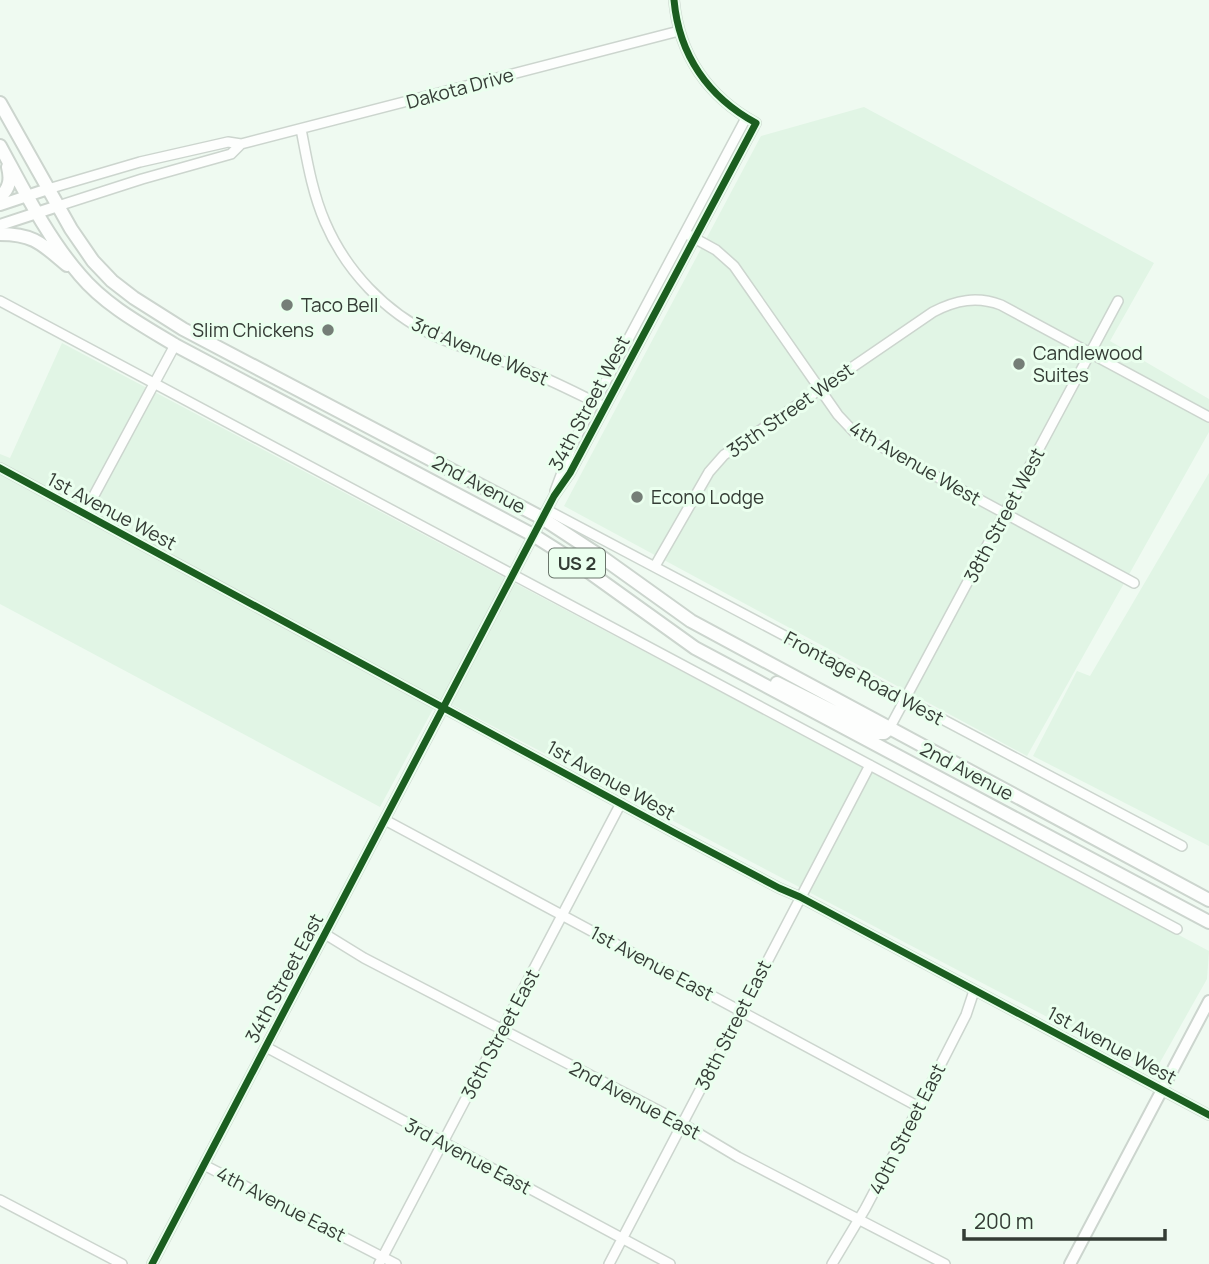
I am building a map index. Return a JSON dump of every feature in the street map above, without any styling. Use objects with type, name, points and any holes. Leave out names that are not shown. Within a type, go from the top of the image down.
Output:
[{"type":"highway","name":"2nd Avenue","points":[[0,103],[71,229],[111,281],[134,298],[183,328],[544,514],[691,621],[1209,900]]},
{"type":"highway","name":"2nd Avenue","points":[[0,147],[37,214],[80,276],[120,311],[175,345],[533,535],[718,660],[1209,922]]},
{"type":"highway","points":[[0,147],[11,179],[8,188],[0,197]]},
{"type":"highway","points":[[0,234],[31,238],[80,276]]},
{"type":"highway","points":[[667,628],[877,733],[884,733],[889,729]]},
{"type":"highway","points":[[1107,868],[1134,888],[1209,929]]},
{"type":"main road","points":[[0,205],[48,188]]},
{"type":"main road","points":[[0,225],[58,206]]},
{"type":"main road","points":[[1070,1264],[1209,1000]]},
{"type":"street","points":[[674,0],[679,31],[693,65],[705,83],[746,118]]},
{"type":"street","name":"Dakota Drive","points":[[48,188],[140,162],[228,142],[241,144],[679,31]]},
{"type":"street","name":"34th Street West","points":[[443,706],[756,123],[746,118],[566,458],[554,496]]},
{"type":"street","name":"3rd Avenue West","points":[[301,129],[316,195],[330,232],[345,260],[382,301],[435,336],[530,372],[605,407]]},
{"type":"street","name":"Dakota Drive","points":[[58,206],[231,154],[241,144]]},
{"type":"street","name":"4th Avenue West","points":[[685,233],[716,250],[734,266],[838,415],[859,436],[1134,583]]},
{"type":"street","name":"35th Street West","points":[[655,566],[718,461],[736,446],[950,303],[968,299],[1001,305],[1090,353]]},
{"type":"street","points":[[0,301],[1177,929]]},
{"type":"street","name":"38th Street West","points":[[889,729],[1118,301]]},
{"type":"street","points":[[84,514],[175,345]]},
{"type":"street","points":[[1090,353],[1209,417]]},
{"type":"street","name":"1st Avenue West","points":[[0,468],[779,888],[1209,1115]]},
{"type":"street","name":"Frontage Road West","points":[[544,514],[655,566],[1182,846]]},
{"type":"street","name":"34th Street East","points":[[152,1264],[443,706]]},
{"type":"street","points":[[800,897],[870,765]]},
{"type":"street","name":"36th Street East","points":[[381,1261],[621,803]]},
{"type":"street","name":"1st Avenue East","points":[[385,820],[919,1107]]},
{"type":"street","name":"38th Street East","points":[[608,1264],[800,897]]},
{"type":"street","name":"2nd Avenue East","points":[[325,934],[364,958],[945,1264]]},
{"type":"street","name":"40th Street East","points":[[832,1264],[919,1107],[966,1015],[974,991]]},
{"type":"street","name":"3rd Avenue East","points":[[266,1047],[670,1264]]},
{"type":"street","name":"4th Avenue East","points":[[204,1165],[381,1261],[396,1264]]},
{"type":"street","points":[[0,1200],[122,1264]]},
{"type":"shaded area","points":[[864,107],[1154,263],[1110,341],[1209,399],[1209,432],[1027,756],[564,506],[761,136]]},
{"type":"shaded area","points":[[62,343],[1209,951],[1207,979],[1154,1073],[439,698],[380,807],[0,604],[0,454],[10,458]]},
{"type":"shaded area","points":[[1209,473],[1209,846],[1033,756],[1077,671],[1090,676]]},
{"type":"cycle path","points":[[152,1264],[554,496],[570,473],[756,123],[724,101],[699,72],[682,39],[674,0]]},
{"type":"cycle path","points":[[0,468],[675,833],[1209,1115]]},
{"type":"place","name":"Taco Bell","points":[[287,305]]},
{"type":"place","name":"Slim Chickens","points":[[328,330]]},
{"type":"place","name":"Candlewood Suites","points":[[1019,364]]},
{"type":"place","name":"Econo Lodge","points":[[637,497]]}]
